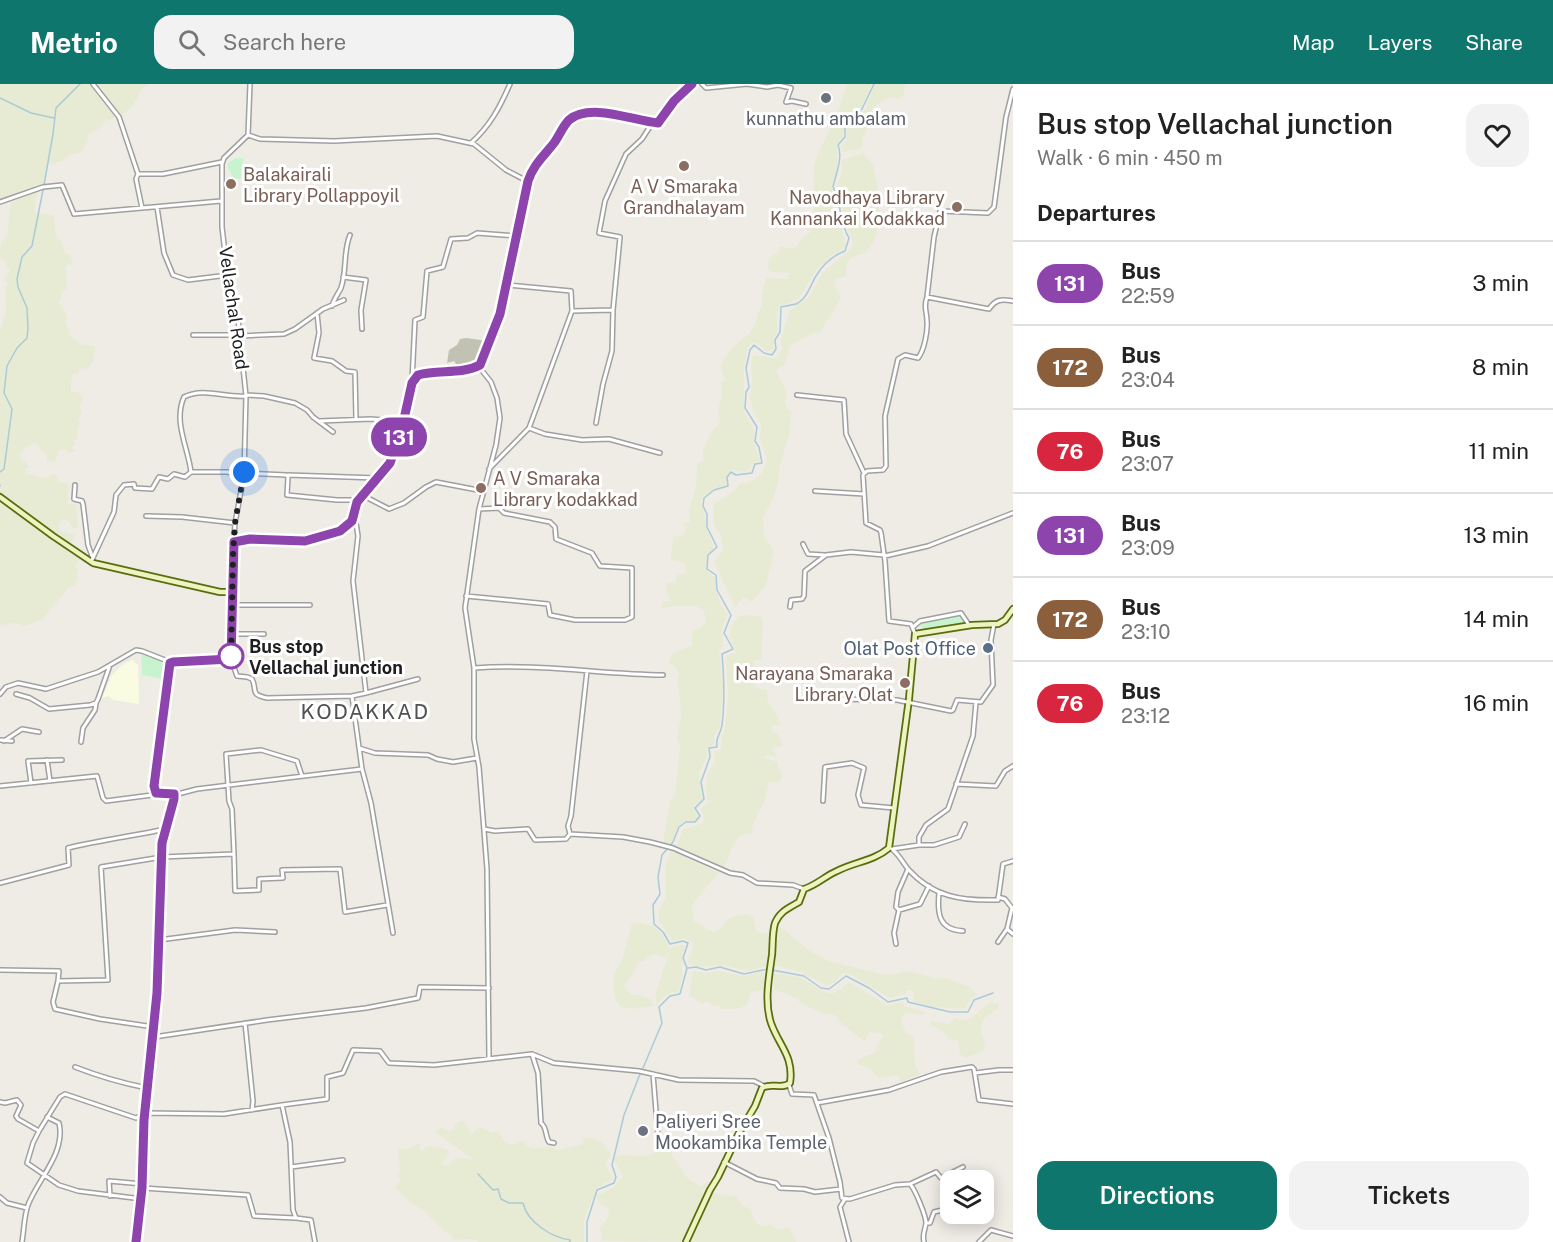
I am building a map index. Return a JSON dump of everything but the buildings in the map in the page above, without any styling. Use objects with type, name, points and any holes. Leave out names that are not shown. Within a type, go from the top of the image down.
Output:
[{"type":"main road","points":[[136,1242],[143,1186],[147,1088],[154,1037],[162,843],[174,795],[156,793],[154,786],[170,663],[231,659],[234,542],[250,539],[305,541],[340,531],[352,521],[360,498],[390,463],[404,422],[412,383],[418,375],[427,372],[466,371],[479,367],[492,340],[507,285],[528,181],[533,167],[555,142],[566,122],[576,115],[607,113],[658,123],[674,101],[692,84]]},
{"type":"main road","points":[[0,497],[92,559],[220,592],[233,592]]},
{"type":"main road","points":[[686,1242],[764,1086],[789,1085],[791,1075],[788,1054],[770,1018],[769,970],[775,923],[788,907],[799,902],[804,889],[815,886],[834,872],[891,849],[915,634],[969,625],[994,624],[1005,620],[1013,610]]},
{"type":"street","points":[[93,84],[119,117],[138,174],[136,179],[141,208]]},
{"type":"street","points":[[138,174],[163,174],[222,162],[248,135],[250,84]]},
{"type":"street","points":[[471,143],[483,133],[498,112],[510,84]]},
{"type":"street","points":[[702,84],[706,88],[736,84],[767,87],[778,85],[791,88],[786,102],[806,104]]},
{"type":"street","points":[[864,473],[883,470],[886,466],[887,402],[898,359],[905,355],[918,358],[921,354],[928,321],[924,306],[940,211],[987,213],[991,212],[994,207],[1006,117],[1013,89]]},
{"type":"street","points":[[596,423],[612,351],[613,310],[620,237],[599,233],[605,201],[627,154],[642,139],[653,122]]},
{"type":"street","points":[[248,135],[260,139],[334,141],[430,135],[471,143],[490,155],[506,170],[528,181]]},
{"type":"street","name":"Vellachal Road","points":[[222,162],[221,201],[228,275],[240,336],[246,395],[244,474],[234,542]]},
{"type":"street","points":[[0,202],[43,187],[62,185],[74,214],[221,201]]},
{"type":"street","points":[[157,207],[164,252],[173,275],[188,280],[228,275]]},
{"type":"street","points":[[412,383],[413,328],[415,320],[423,317],[427,271],[443,267],[451,239],[468,238],[477,233],[516,236]]},
{"type":"street","points":[[332,306],[341,288],[350,235]]},
{"type":"street","points":[[343,277],[366,280],[361,310],[362,329]]},
{"type":"street","points":[[489,469],[529,428],[572,311],[571,291],[507,285]]},
{"type":"street","points":[[927,297],[989,309],[994,302],[1001,299],[1013,301]]},
{"type":"street","points":[[193,335],[284,334],[317,313],[344,300]]},
{"type":"street","points":[[572,311],[613,310]]},
{"type":"street","points":[[317,313],[318,333],[314,358],[332,361],[346,371],[355,372],[356,419]]},
{"type":"street","points":[[479,367],[491,382],[497,398],[500,418],[496,445],[478,509],[465,608],[474,668],[473,723],[487,868],[489,1058]]},
{"type":"street","points":[[191,472],[183,443],[180,415],[180,406],[184,397],[190,394],[207,392],[232,397],[246,395],[295,403],[333,432]]},
{"type":"street","points":[[797,395],[844,400],[846,434],[864,473],[866,523],[881,532],[889,621],[895,624],[909,623],[915,634]]},
{"type":"street","points":[[319,421],[384,419],[404,422]]},
{"type":"street","points":[[529,428],[545,434],[582,440],[609,439],[660,453]]},
{"type":"street","points":[[92,559],[114,512],[116,495],[124,485],[134,484],[135,488],[152,489],[159,477],[168,479],[174,474],[184,477],[191,472],[379,478]]},
{"type":"street","points":[[286,475],[288,495],[337,500],[360,498],[389,509],[404,503],[436,482],[484,491]]},
{"type":"street","points":[[75,485],[74,499],[82,501],[83,504],[92,559]]},
{"type":"street","points":[[815,491],[864,494]]},
{"type":"street","points":[[466,596],[548,604],[550,615],[565,619],[625,620],[632,617],[632,568],[600,566],[592,554],[556,539],[555,527],[550,522],[504,513],[499,508],[478,509]]},
{"type":"street","points":[[803,543],[808,554],[826,555],[851,552],[884,556],[939,543],[1013,513]]},
{"type":"street","points":[[146,516],[182,517],[235,523]]},
{"type":"street","points":[[352,521],[356,523],[358,536],[353,581],[366,693]]},
{"type":"street","points":[[790,607],[792,600],[802,599],[804,596],[805,571],[826,555]]},
{"type":"street","points":[[232,605],[310,605]]},
{"type":"street","points":[[912,627],[920,621],[961,613],[969,625]]},
{"type":"street","points":[[812,692],[832,699],[897,700],[951,711],[957,700],[981,702],[993,685],[991,640],[994,624]]},
{"type":"street","points":[[232,634],[264,634]]},
{"type":"street","points":[[0,693],[6,687],[18,683],[46,689],[98,672],[136,651],[173,662]]},
{"type":"street","points":[[231,659],[237,676],[252,680],[257,696],[267,698],[352,696],[418,679]]},
{"type":"street","points":[[81,742],[83,728],[95,710],[110,665]]},
{"type":"street","points":[[474,668],[548,668],[663,675]]},
{"type":"street","points":[[570,834],[568,826],[587,671]]},
{"type":"street","points":[[16,694],[49,708],[85,706],[96,703]]},
{"type":"street","points":[[352,696],[362,769],[371,803],[393,933]]},
{"type":"street","points":[[919,845],[919,837],[926,825],[948,809],[973,736],[976,702]]},
{"type":"street","points":[[2,741],[22,729],[39,732]]},
{"type":"street","points":[[2,741],[12,741]]},
{"type":"street","points":[[359,748],[375,753],[428,755],[453,762],[477,758]]},
{"type":"street","points":[[302,776],[297,761],[282,756],[261,750],[226,754],[229,806],[232,809],[234,891],[259,890],[259,879],[283,878],[282,870],[340,869],[345,912],[387,905]]},
{"type":"street","points":[[47,760],[50,781]]},
{"type":"street","points":[[31,783],[28,761],[62,760]]},
{"type":"street","points":[[823,801],[825,766],[852,763],[864,768],[858,795],[861,805],[896,808]]},
{"type":"street","points":[[956,784],[996,786],[1005,771],[1013,766]]},
{"type":"street","points":[[174,795],[197,789],[362,769]]},
{"type":"street","points":[[0,786],[97,776],[103,798],[106,801],[156,793]]},
{"type":"street","points":[[891,849],[934,845],[958,837],[965,824]]},
{"type":"street","points":[[0,883],[69,865],[68,848],[166,828]]},
{"type":"street","points":[[484,829],[502,831],[528,829],[535,840],[566,839],[570,834]]},
{"type":"street","points":[[570,834],[633,838],[669,847],[730,873],[743,875],[757,884],[794,885],[804,889]]},
{"type":"street","points":[[891,849],[908,869],[929,886],[939,893],[956,899],[998,900],[1003,864],[1013,861]]},
{"type":"street","points":[[58,981],[108,980],[101,867],[162,857],[234,854]]},
{"type":"street","points":[[896,944],[894,933],[899,910],[896,907],[898,892],[908,869]]},
{"type":"street","points":[[899,910],[920,904],[929,886]]},
{"type":"street","points":[[939,893],[938,908],[946,927],[951,931],[963,931]]},
{"type":"street","points":[[998,897],[1005,898],[1012,909],[1007,929],[998,942]]},
{"type":"street","points":[[1007,929],[1013,934]]},
{"type":"street","points":[[159,940],[235,930],[275,932]]},
{"type":"street","points":[[0,970],[59,971],[53,1002],[55,1009],[110,1021],[154,1027]]},
{"type":"street","points":[[154,1037],[366,1008],[418,998],[420,987],[489,988]]},
{"type":"street","points":[[245,1023],[252,1110]]},
{"type":"street","points":[[142,1199],[78,1191],[59,1185],[27,1163],[39,1131],[60,1097],[65,1094],[136,1118],[145,1113],[224,1114],[327,1099],[327,1077],[343,1073],[352,1050],[380,1051],[389,1063],[434,1065],[532,1054],[554,1063],[653,1074],[679,1080],[754,1081],[764,1086]]},
{"type":"street","points":[[532,1054],[538,1072],[541,1123],[549,1142],[554,1143]]},
{"type":"street","points":[[75,1066],[96,1073],[105,1079],[147,1088]]},
{"type":"street","points":[[817,1103],[889,1090],[954,1069],[972,1067],[979,1100],[1013,1104]]},
{"type":"street","points":[[975,1073],[1013,1070]]},
{"type":"street","points":[[653,1074],[658,1136]]},
{"type":"street","points":[[789,1085],[792,1094],[814,1095],[829,1138],[844,1199]]},
{"type":"street","points":[[0,1102],[17,1100],[21,1105],[16,1116],[18,1119],[39,1131]]},
{"type":"street","points":[[282,1105],[290,1142],[293,1210],[296,1218]]},
{"type":"street","points":[[22,1242],[27,1208],[45,1175],[60,1135],[59,1123],[47,1117]]},
{"type":"street","points":[[291,1167],[343,1160]]},
{"type":"street","points":[[724,1162],[758,1179],[776,1183],[780,1188],[815,1192],[841,1189]]},
{"type":"street","points":[[849,1242],[840,1207],[844,1199],[896,1185],[910,1184],[936,1172],[941,1178],[963,1167]]},
{"type":"street","points":[[110,1196],[109,1181],[248,1195],[254,1216],[311,1221],[315,1242]]},
{"type":"street","points":[[910,1184],[914,1189],[926,1223],[922,1234],[924,1242]]},
{"type":"street","points":[[0,1197],[7,1203],[27,1208]]},
{"type":"street","points":[[926,1223],[930,1223],[936,1211],[940,1210]]},
{"type":"street","points":[[979,1242],[991,1230],[1013,1236]]},
{"type":"shaded area","points":[[0,84],[149,84],[143,88],[131,108],[119,117],[115,114],[113,119],[109,121],[107,119],[101,127],[88,135],[88,141],[81,152],[69,155],[54,165],[48,162],[45,186],[0,201]]},
{"type":"shaded area","points":[[847,84],[872,84],[861,108],[845,126],[842,139],[837,145],[837,172],[832,186],[846,245],[843,250],[831,255],[817,269],[799,299],[780,306],[774,348],[768,352],[756,343],[751,343],[747,350],[744,368],[744,412],[754,429],[754,443],[760,461],[755,462],[745,472],[731,470],[726,478],[727,486],[713,489],[702,497],[701,504],[706,527],[713,545],[713,550],[707,554],[706,569],[715,578],[720,604],[728,614],[722,629],[723,646],[719,652],[723,687],[720,727],[714,736],[714,745],[707,748],[707,756],[699,774],[702,800],[694,805],[698,817],[695,821],[686,821],[678,826],[668,846],[664,843],[664,836],[670,801],[675,795],[680,746],[677,738],[681,717],[677,682],[679,673],[674,666],[668,663],[672,654],[692,645],[692,631],[701,628],[706,621],[704,611],[696,606],[674,606],[661,609],[663,602],[670,601],[666,589],[667,583],[675,583],[677,575],[686,573],[685,563],[671,560],[673,536],[681,537],[686,531],[683,523],[690,522],[689,511],[696,486],[697,464],[703,460],[703,451],[710,434],[721,420],[718,413],[722,392],[721,382],[726,379],[721,365],[725,357],[750,333],[755,324],[762,306],[766,278],[788,279],[790,273],[771,272],[768,268],[769,258],[779,251],[779,246],[794,249],[804,236],[811,232],[798,223],[813,220],[814,166],[835,120]]},
{"type":"shaded area","points":[[875,84],[905,84],[904,94],[899,99],[890,97],[878,104],[870,112],[872,116],[859,150],[843,152],[841,146],[847,140],[847,128],[865,110]]},
{"type":"shaded area","points":[[863,153],[873,165],[877,183],[880,219],[874,241],[865,253],[850,258],[846,267],[846,276],[835,279],[840,300],[820,332],[810,334],[790,346],[785,364],[776,370],[787,394],[785,402],[791,411],[791,419],[779,469],[779,479],[773,499],[763,518],[764,535],[774,552],[766,584],[760,593],[752,602],[743,597],[735,608],[714,562],[723,550],[721,535],[716,530],[713,520],[714,504],[732,493],[740,484],[752,481],[763,472],[767,458],[760,439],[761,424],[753,412],[750,398],[753,355],[776,358],[782,350],[781,340],[789,311],[809,297],[822,273],[851,249],[853,243],[842,207],[843,197],[837,185],[842,171],[841,160]]},
{"type":"shaded area","points":[[40,190],[35,199],[35,213],[54,215],[56,235],[65,253],[70,254],[73,264],[67,265],[67,289],[63,291],[59,302],[68,317],[65,322],[69,335],[80,344],[95,346],[93,361],[88,368],[80,369],[78,375],[73,373],[71,382],[71,392],[78,392],[83,397],[79,407],[82,412],[78,421],[81,424],[78,426],[77,439],[72,441],[75,441],[74,446],[70,448],[75,449],[74,452],[68,452],[65,449],[59,451],[54,463],[47,461],[47,456],[35,443],[24,448],[20,456],[29,468],[25,469],[26,473],[44,478],[54,473],[61,483],[68,485],[68,504],[76,504],[78,528],[73,528],[67,520],[62,520],[58,525],[60,531],[75,535],[70,545],[0,496],[0,332],[6,311],[5,291],[8,284],[4,279],[10,270],[6,267],[5,261],[0,259],[0,248],[2,241],[7,237],[11,202]]},
{"type":"shaded area","points":[[460,339],[488,341],[478,361],[473,365],[456,364],[454,361],[447,363],[449,350],[457,345]]},
{"type":"shaded area","points":[[0,500],[50,537],[82,557],[75,567],[79,570],[76,574],[78,577],[75,586],[69,587],[43,619],[25,626],[15,623],[0,625]]},
{"type":"shaded area","points":[[738,616],[762,617],[763,624],[761,660],[754,662],[755,670],[751,672],[752,678],[757,688],[767,690],[768,703],[780,723],[780,725],[772,725],[772,732],[778,734],[782,742],[782,747],[772,750],[776,756],[765,755],[765,758],[778,762],[782,776],[779,783],[769,782],[765,800],[753,824],[752,833],[739,837],[723,867],[677,846],[683,829],[701,824],[704,820],[700,809],[708,803],[707,775],[715,761],[714,751],[719,751],[721,748],[725,728],[728,696],[726,655],[736,653],[730,638],[731,627]]},
{"type":"shaded area","points":[[132,660],[138,665],[139,704],[113,700],[108,696],[102,698],[112,675],[122,665]]},
{"type":"shaded area","points":[[671,850],[719,873],[696,900],[692,908],[694,921],[713,932],[735,916],[747,914],[753,917],[757,932],[770,933],[768,966],[748,971],[722,965],[704,967],[691,965],[687,961],[693,949],[692,942],[684,938],[672,941],[659,921],[659,909],[666,893],[665,866]]},
{"type":"shaded area","points":[[632,923],[653,926],[662,934],[670,949],[666,958],[654,954],[645,961],[639,962],[624,985],[631,995],[640,995],[652,1000],[653,1006],[632,1009],[621,1007],[616,1001],[613,984],[614,974],[622,960]]},
{"type":"shaded area","points":[[778,925],[810,951],[829,961],[890,975],[906,971],[934,979],[945,978],[970,987],[977,995],[964,1009],[931,1007],[913,1001],[914,992],[911,990],[906,990],[906,994],[890,998],[850,974],[843,973],[835,982],[827,986],[801,972],[773,965]]},
{"type":"shaded area","points":[[685,945],[682,957],[682,978],[678,992],[663,997],[656,1006],[656,992],[671,947]]},
{"type":"shaded area","points":[[693,971],[709,973],[718,971],[745,976],[764,971],[765,989],[751,992],[747,1005],[737,1009],[721,1009],[707,1001],[703,1004],[696,1001],[689,995]]},
{"type":"shaded area","points":[[773,973],[802,978],[829,993],[834,993],[849,982],[887,1005],[903,1002],[905,1006],[925,1012],[924,1016],[904,1014],[901,1020],[905,1031],[914,1038],[915,1063],[920,1074],[901,1082],[898,1075],[879,1078],[869,1068],[857,1064],[857,1061],[863,1057],[876,1052],[883,1037],[881,1033],[869,1032],[865,1041],[861,1039],[839,1021],[837,1016],[827,1015],[806,1006],[790,995],[774,990]]},
{"type":"shaded area","points":[[991,1002],[999,1003],[999,1008],[984,1018],[981,1027],[985,1046],[983,1051],[965,1058],[960,1054],[958,1041],[948,1039],[944,1032],[931,1025],[930,1021],[949,1024],[955,1018],[969,1019]]},
{"type":"shaded area","points":[[458,1121],[464,1121],[472,1136],[475,1130],[481,1127],[492,1133],[498,1131],[505,1142],[511,1145],[523,1141],[532,1148],[551,1147],[558,1150],[584,1144],[583,1138],[590,1137],[602,1142],[611,1154],[605,1165],[614,1178],[596,1189],[584,1221],[584,1242],[453,1240],[451,1235],[424,1211],[410,1202],[395,1187],[401,1179],[396,1176],[400,1171],[398,1149],[420,1144],[419,1149],[423,1151],[425,1147],[431,1146],[447,1149],[449,1154],[443,1161],[444,1166],[458,1158],[474,1160],[436,1133],[440,1127],[451,1132]]},
{"type":"shaded area","points":[[657,1147],[663,1150],[671,1147],[673,1150],[671,1155],[691,1181],[701,1186],[707,1182],[712,1184],[703,1191],[701,1206],[686,1242],[602,1241],[600,1228],[608,1217],[609,1210],[599,1203],[596,1196],[614,1187],[623,1176],[613,1158],[620,1155],[647,1156],[654,1153]]},
{"type":"shaded area","points":[[710,1193],[736,1196],[743,1206],[751,1209],[755,1222],[762,1226],[771,1225],[777,1229],[789,1228],[797,1242],[688,1242]]},
{"type":"green space","points":[[236,158],[244,160],[242,165],[245,178],[234,179],[228,168],[228,163]]},
{"type":"green space","points":[[958,614],[964,624],[926,631],[921,626],[915,627],[920,622]]},
{"type":"green space","points":[[141,654],[157,659],[163,664],[163,679],[142,675]]},
{"type":"waterway","points":[[44,185],[56,108],[80,84]]},
{"type":"waterway","points":[[643,1068],[662,1023],[659,1007],[670,996],[680,994],[687,968],[683,958],[688,943],[683,941],[670,944],[663,932],[654,924],[653,905],[660,894],[658,877],[662,855],[673,842],[679,827],[686,822],[695,822],[700,816],[695,808],[704,799],[701,782],[710,757],[709,748],[717,747],[722,725],[724,707],[722,654],[733,649],[724,633],[731,615],[717,590],[716,575],[707,569],[708,555],[717,547],[707,527],[707,514],[703,506],[704,498],[714,490],[728,486],[727,477],[731,472],[736,475],[752,473],[755,464],[762,463],[759,447],[755,441],[757,427],[745,408],[746,392],[749,387],[746,368],[750,350],[754,345],[764,353],[772,355],[776,349],[775,340],[780,332],[781,307],[800,302],[825,264],[845,251],[849,238],[833,187],[839,161],[838,145],[845,137],[845,127],[862,109],[874,84]]},
{"type":"waterway","points":[[0,98],[31,113],[54,118]]},
{"type":"waterway","points":[[0,472],[4,469],[12,409],[4,393],[7,366],[17,348],[27,338],[28,328],[27,308],[17,279],[22,257],[32,246],[43,190]]},
{"type":"waterway","points":[[688,968],[696,967],[706,970],[720,967],[744,974],[768,969]]},
{"type":"waterway","points":[[772,970],[804,976],[821,988],[829,989],[846,976],[869,988],[888,1002],[907,998],[908,1002],[950,1012],[968,1012],[974,1000],[993,993]]},
{"type":"waterway","points":[[587,1242],[587,1222],[597,1190],[614,1183],[616,1177],[612,1165],[624,1115],[640,1074]]},
{"type":"waterway","points":[[478,1174],[493,1190],[498,1189],[501,1199],[509,1203],[523,1203],[529,1216],[541,1228],[555,1236],[570,1240],[570,1242]]},
{"type":"bus line","name":"131","points":[[136,1242],[142,1188],[144,1120],[157,993],[162,843],[174,799],[174,794],[156,793],[154,786],[170,663],[231,659],[234,542],[250,539],[305,541],[340,531],[352,521],[357,502],[364,492],[390,463],[402,428],[412,383],[418,375],[439,371],[466,371],[479,367],[492,340],[500,314],[528,181],[533,167],[555,142],[566,122],[576,115],[607,113],[658,123],[674,101],[692,84]]},
{"type":"place","name":"kunnathu ambalam","points":[[826,98]]},
{"type":"place","name":"A V Smaraka Grandhalayam","points":[[684,166]]},
{"type":"place","name":"Balakairali Library Pollappoyil","points":[[231,184]]},
{"type":"place","name":"Navodhaya Library Kannankai Kodakkad","points":[[957,207]]},
{"type":"place","name":"A V Smaraka Library kodakkad","points":[[481,488]]},
{"type":"place","name":"Olat Post Office","points":[[988,648]]},
{"type":"place","name":"Bus stop Vellachal junction","points":[[231,656]]},
{"type":"place","name":"Narayana Smaraka Library Olat","points":[[905,683]]},
{"type":"place","name":"Paliyeri Sree Mookambika Temple","points":[[643,1131]]},
{"type":"district","name":"KODAKKAD","points":[[365,711]]},
{"type":"route","points":[[231,656],[231,659],[235,523],[244,472]]}]
